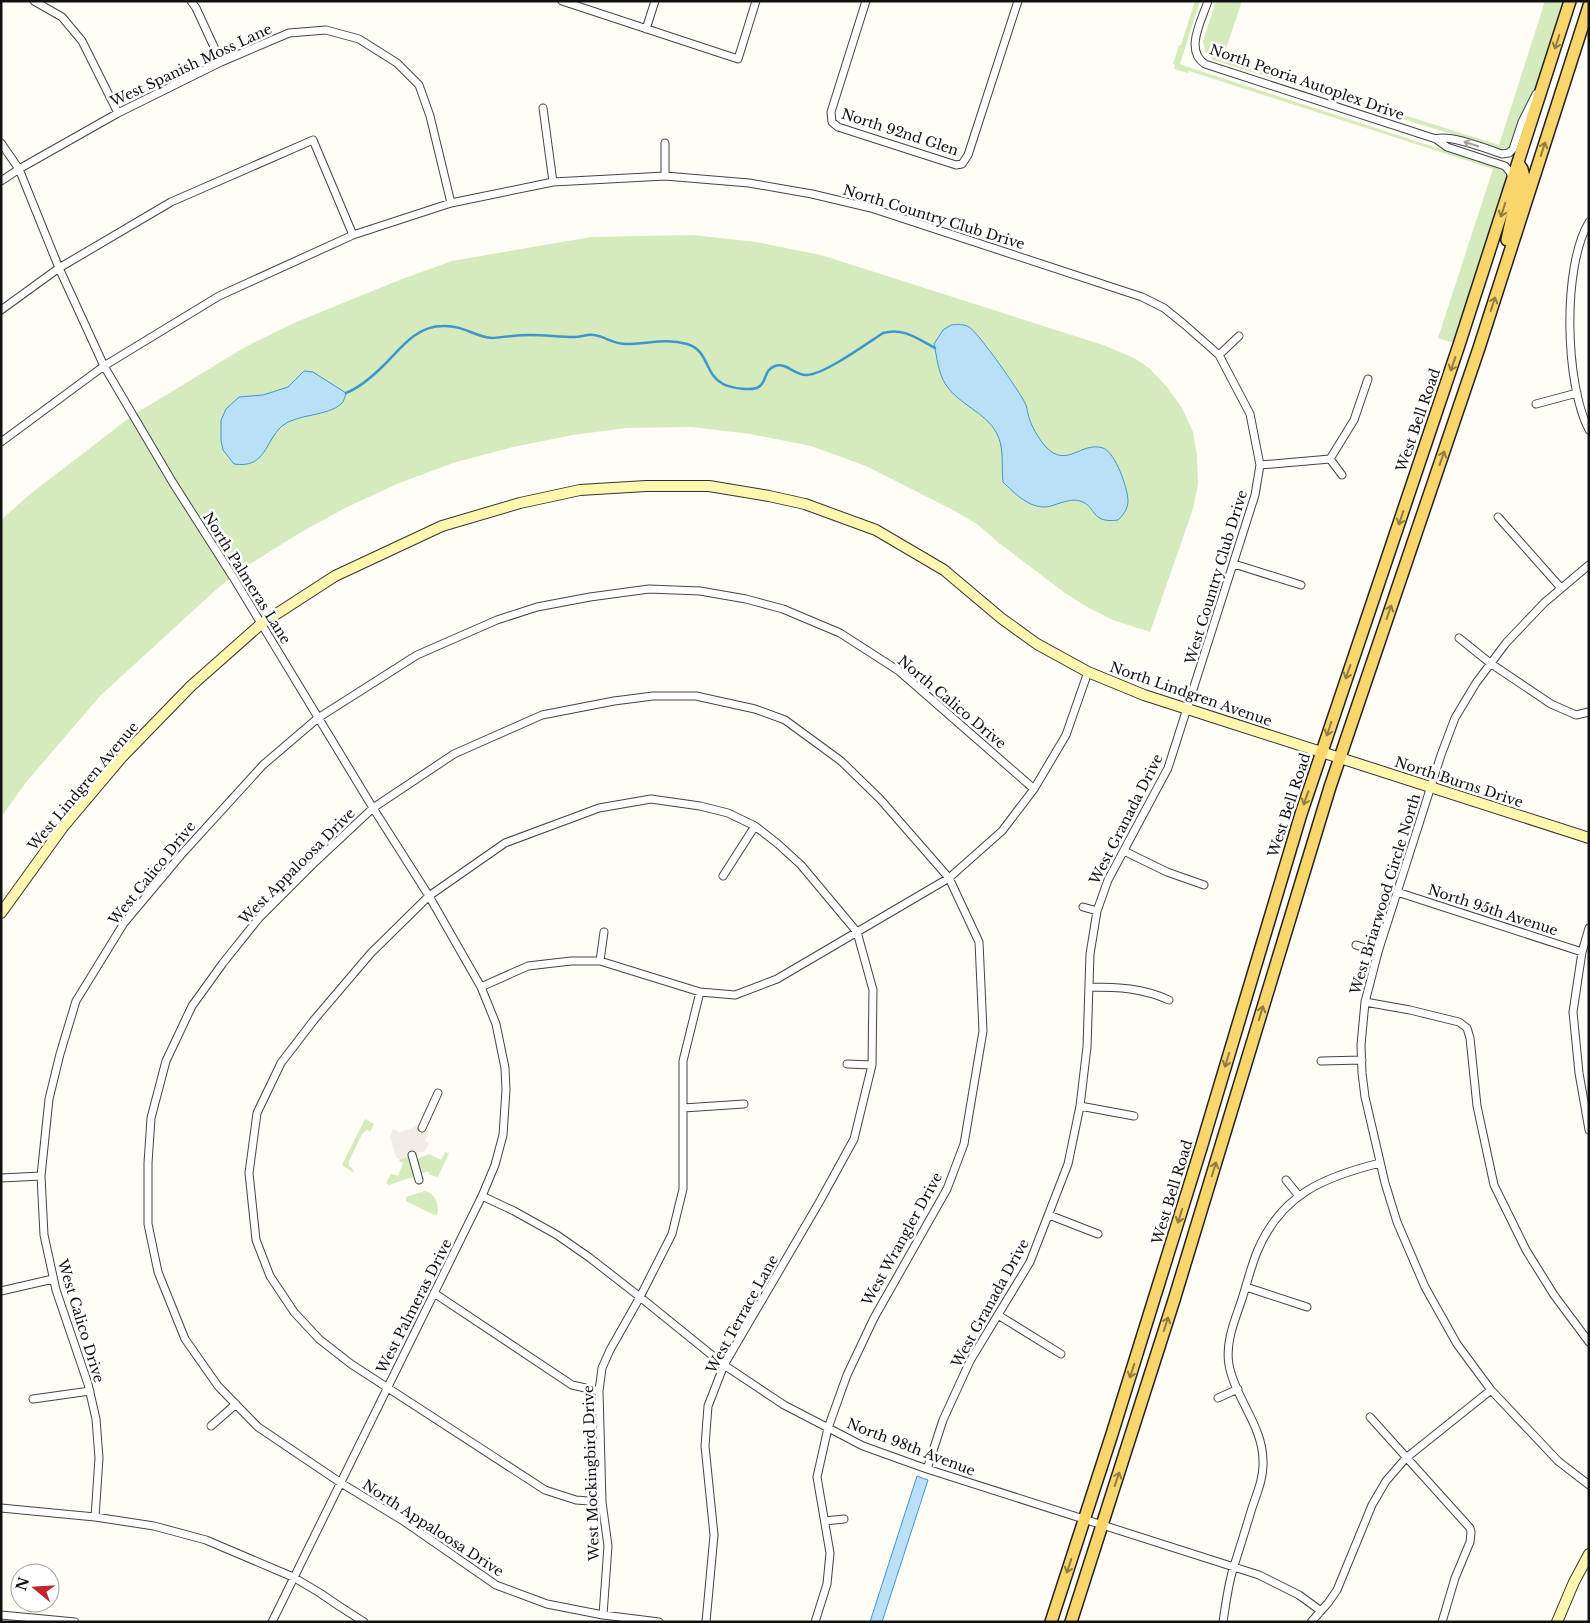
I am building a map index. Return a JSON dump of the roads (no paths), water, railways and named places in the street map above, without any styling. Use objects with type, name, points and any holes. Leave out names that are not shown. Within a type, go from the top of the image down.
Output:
[{"type":"main road","name":"West Bell Road","points":[[1051,1622],[1176,1230],[1301,814],[1459,346],[1570,1]]},
{"type":"main road","points":[[1071,1622],[1174,1300],[1340,758],[1473,366],[1589,6]]},
{"type":"main road","points":[[1506,262],[1509,230],[1524,177],[1518,163]]},
{"type":"street","points":[[35,1],[62,17],[82,41],[118,112]]},
{"type":"street","points":[[191,1],[221,62]]},
{"type":"street","points":[[562,1],[738,59],[756,1]]},
{"type":"street","points":[[646,29],[655,1]]},
{"type":"street","name":"North 92nd Glen","points":[[866,1],[831,112],[832,122],[838,127],[847,130],[953,164],[962,164],[968,155],[1018,1]]},
{"type":"street","name":"North Peoria Autoplex Drive","points":[[1208,1],[1194,45],[1197,56],[1205,64],[1436,138],[1447,147],[1505,166],[1510,172],[1512,183]]},
{"type":"street","name":"West Spanish Moss Lane","points":[[1,181],[19,168],[118,112],[221,62],[289,33],[326,30],[359,39],[397,63],[419,85],[430,116],[451,203]]},
{"type":"street","points":[[1502,154],[1512,151],[1526,112],[1544,83]]},
{"type":"street","points":[[543,108],[552,182]]},
{"type":"street","name":"North Peoria Autoplex Drive","points":[[1436,138],[1450,138],[1502,154],[1518,163]]},
{"type":"street","points":[[1,310],[59,268],[171,202],[313,140],[352,235]]},
{"type":"street","name":"North Palmeras Lane","points":[[1,143],[19,168],[59,268],[104,366],[173,483],[373,808],[430,896],[481,987]]},
{"type":"street","points":[[664,143],[665,176]]},
{"type":"street","name":"North Country Club Drive","points":[[104,366],[219,296],[352,235],[451,203],[552,182],[665,176],[749,183],[812,194],[871,208],[1142,297],[1164,308],[1185,324]]},
{"type":"street","points":[[1589,222],[1580,240],[1570,298],[1571,345],[1577,393],[1589,430]]},
{"type":"street","name":"West Country Club Drive","points":[[1185,324],[1219,355],[1250,414],[1260,465],[1255,495],[1188,709]]},
{"type":"street","points":[[1219,355],[1239,336]]},
{"type":"street","points":[[1,442],[104,366]]},
{"type":"street","points":[[1330,459],[1354,420],[1368,379]]},
{"type":"street","points":[[1536,404],[1577,393]]},
{"type":"street","points":[[1260,465],[1330,459]]},
{"type":"street","points":[[1330,459],[1342,475]]},
{"type":"street","name":"North Lindgren Avenue","points":[[261,624],[335,576],[442,526],[520,503],[580,490],[646,486],[709,486],[805,504],[876,530],[944,570],[1013,627],[1044,648],[1088,672],[1130,690],[1322,752]]},
{"type":"street","points":[[1498,517],[1561,588]]},
{"type":"street","points":[[1234,564],[1301,585]]},
{"type":"street","name":"West Briarwood Circle North","points":[[1589,565],[1526,621],[1490,663],[1455,718],[1430,787],[1378,952],[1365,1002],[1362,1032],[1363,1085],[1380,1163],[1397,1222],[1425,1287],[1457,1344],[1491,1390],[1558,1461],[1589,1485]]},
{"type":"street","name":"North Calico Drive","points":[[318,718],[417,655],[497,620],[537,607],[610,594],[649,589],[700,591],[746,599],[783,609],[840,633],[899,671],[1034,789]]},
{"type":"street","name":"West Lindgren Avenue","points":[[1,913],[63,827],[122,757],[191,686],[261,624]]},
{"type":"street","points":[[1459,638],[1490,663],[1551,704],[1576,715],[1589,712]]},
{"type":"street","points":[[481,987],[528,966],[572,960],[600,961],[700,992],[735,995],[777,979],[949,878],[1002,831],[1034,789],[1066,735],[1088,672]]},
{"type":"street","name":"West Appaloosa Drive","points":[[341,1483],[258,1427],[218,1386],[184,1339],[158,1272],[148,1224],[148,1163],[151,1118],[166,1061],[192,1006],[259,918],[373,808],[454,754],[542,716],[614,701],[653,696],[696,696],[755,709],[785,720],[842,761],[880,799],[949,878]]},
{"type":"street","name":"West Granada Drive","points":[[927,1469],[943,1420],[970,1361],[1030,1262],[1068,1164],[1080,1106],[1087,1047],[1090,946],[1096,911],[1108,880],[1168,768],[1188,709]]},
{"type":"street","name":"West Calico Drive","points":[[96,1517],[99,1449],[96,1419],[90,1391],[62,1313],[53,1279],[44,1235],[40,1176],[49,1099],[76,1001],[124,923],[181,855],[263,765],[318,718]]},
{"type":"street","name":"North Burns Drive","points":[[1322,752],[1589,838]]},
{"type":"street","points":[[602,1502],[576,1500],[545,1490],[351,1364],[319,1339],[294,1312],[270,1276],[256,1240],[250,1173],[257,1113],[281,1063],[314,1020],[371,953],[430,896],[505,843],[599,808],[651,799],[700,806],[728,813],[755,826],[801,865],[857,932]]},
{"type":"street","points":[[723,876],[755,826]]},
{"type":"street","points":[[1124,851],[1167,872],[1204,885]]},
{"type":"street","name":"West Wrangler Drive","points":[[815,1622],[827,1584],[830,1553],[817,1478],[828,1428],[847,1375],[874,1318],[947,1189],[964,1144],[983,1031],[979,942],[949,878]]},
{"type":"street","name":"North 95th Avenue","points":[[1397,892],[1582,952]]},
{"type":"street","points":[[1082,907],[1096,911]]},
{"type":"street","points":[[1589,928],[1582,952],[1573,1012],[1579,1073],[1589,1130]]},
{"type":"street","points":[[600,961],[604,932]]},
{"type":"street","name":"West Terrace Lane","points":[[706,1622],[714,1535],[705,1446],[708,1406],[724,1366],[854,1139],[872,1065],[873,990],[857,932]]},
{"type":"street","points":[[1356,945],[1378,952]]},
{"type":"street","name":"West Palmeras Drive","points":[[272,1622],[482,1196],[495,1166],[503,1134],[506,1090],[505,1068],[496,1024],[481,987]]},
{"type":"street","points":[[1089,987],[1142,990],[1169,1000]]},
{"type":"street","name":"West Mockingbird Drive","points":[[603,1615],[608,1546],[602,1502],[599,1391],[602,1368],[672,1234],[684,1189],[683,1061],[700,992]]},
{"type":"street","points":[[1365,1002],[1442,1017],[1459,1022],[1467,1028],[1470,1038],[1477,1106],[1494,1184],[1526,1250],[1554,1295],[1589,1342]]},
{"type":"street","points":[[1321,1061],[1362,1060]]},
{"type":"street","points":[[847,1064],[872,1065]]},
{"type":"street","points":[[422,1128],[438,1093]]},
{"type":"street","points":[[683,1108],[744,1104]]},
{"type":"street","points":[[1080,1106],[1134,1116]]},
{"type":"street","points":[[412,1155],[419,1180]]},
{"type":"street","points":[[1223,1622],[1234,1567],[1260,1486],[1263,1460],[1257,1433],[1229,1366],[1228,1348],[1257,1252],[1266,1234],[1282,1213],[1299,1196],[1316,1184],[1337,1175],[1380,1163]]},
{"type":"street","points":[[1,1178],[40,1176]]},
{"type":"street","points":[[1286,1180],[1299,1196]]},
{"type":"street","name":"North 98th Avenue","points":[[482,1196],[557,1235],[590,1258],[724,1366],[784,1405],[863,1446],[927,1469],[1258,1575],[1291,1591],[1320,1611]]},
{"type":"street","points":[[1049,1215],[1098,1234]]},
{"type":"street","points":[[1,1291],[53,1279]]},
{"type":"street","points":[[1246,1287],[1308,1306]]},
{"type":"street","points":[[434,1294],[572,1385],[599,1391]]},
{"type":"street","points":[[998,1316],[1061,1354]]},
{"type":"street","points":[[1218,1398],[1238,1390]]},
{"type":"street","points":[[1311,1622],[1333,1597],[1341,1582],[1376,1497],[1386,1481],[1406,1458],[1491,1390]]},
{"type":"street","points":[[34,1399],[90,1391]]},
{"type":"street","points":[[211,1426],[236,1404]]},
{"type":"street","points":[[1370,1417],[1467,1524],[1472,1532],[1470,1542],[1455,1578],[1442,1622]]},
{"type":"street","name":"North Appaloosa Drive","points":[[341,1483],[405,1522],[496,1585],[547,1604],[603,1615],[658,1622]]},
{"type":"street","points":[[1,1508],[96,1517],[154,1526],[206,1540],[293,1577],[364,1622]]},
{"type":"street","points":[[825,1521],[844,1518]]},
{"type":"street","points":[[1557,1622],[1574,1582],[1589,1554]]},
{"type":"street","points":[[1,1615],[76,1622]]},
{"type":"water","points":[[960,324],[969,327],[989,350],[1022,397],[1033,427],[1046,447],[1054,453],[1061,455],[1095,447],[1108,451],[1120,471],[1128,501],[1127,507],[1118,520],[1109,521],[1098,517],[1085,503],[1078,500],[1040,507],[1022,499],[1003,482],[1002,450],[996,432],[986,419],[951,391],[941,375],[934,344],[943,330],[951,325]]},
{"type":"water","points":[[304,371],[313,372],[346,393],[342,403],[329,411],[288,422],[276,432],[259,458],[245,464],[234,464],[223,450],[221,440],[221,420],[226,409],[239,397],[263,395],[288,387]]},
{"type":"water","points":[[917,1476],[928,1480],[882,1622],[870,1622]]},
{"type":"waterway","points":[[346,393],[357,388],[371,377],[403,345],[417,334],[433,327],[443,326],[457,327],[480,336],[492,338],[525,335],[575,337],[591,335],[621,344],[664,341],[679,342],[694,347],[699,351],[717,380],[731,387],[748,389],[760,386],[769,370],[775,366],[787,367],[803,375],[824,370],[883,333],[904,333],[935,348]]}]
